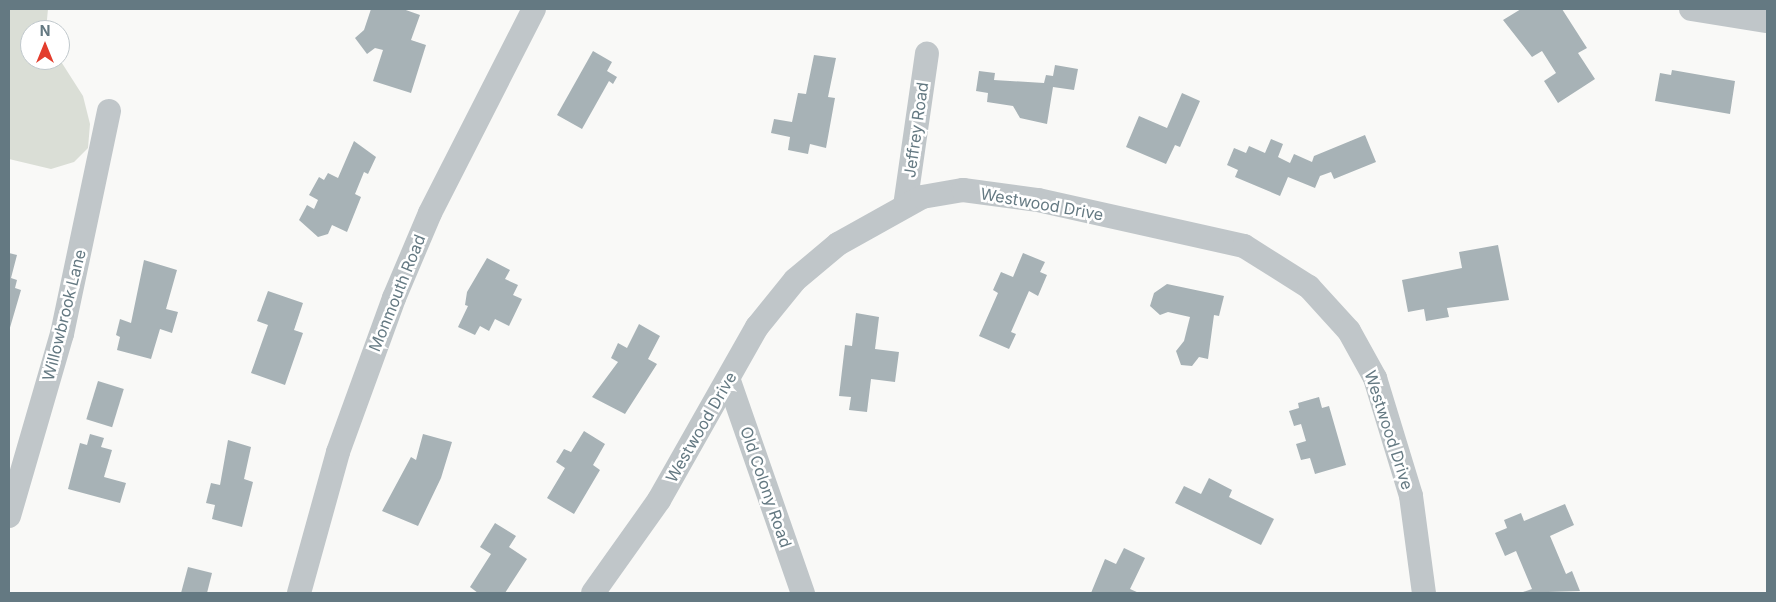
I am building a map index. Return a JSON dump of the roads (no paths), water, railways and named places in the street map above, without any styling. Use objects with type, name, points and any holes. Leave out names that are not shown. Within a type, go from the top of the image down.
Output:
[{"type":"street","name":"Monmouth Road","points":[[299,593],[341,443],[394,298],[430,213],[534,9]]},
{"type":"street","points":[[1691,9],[1767,21]]},
{"type":"street","name":"Jeffrey Road","points":[[905,206],[927,54]]},
{"type":"street","name":"Willowbrook Lane","points":[[9,516],[62,334],[109,111]]},
{"type":"street","name":"Westwood Drive","points":[[593,593],[659,500],[729,380],[757,327],[795,280],[838,244],[905,206],[922,197],[963,190],[1038,200],[1244,246],[1309,287],[1349,331],[1378,386],[1411,496],[1424,593]]},
{"type":"street","name":"Old Colony Road","points":[[729,380],[803,593]]}]
